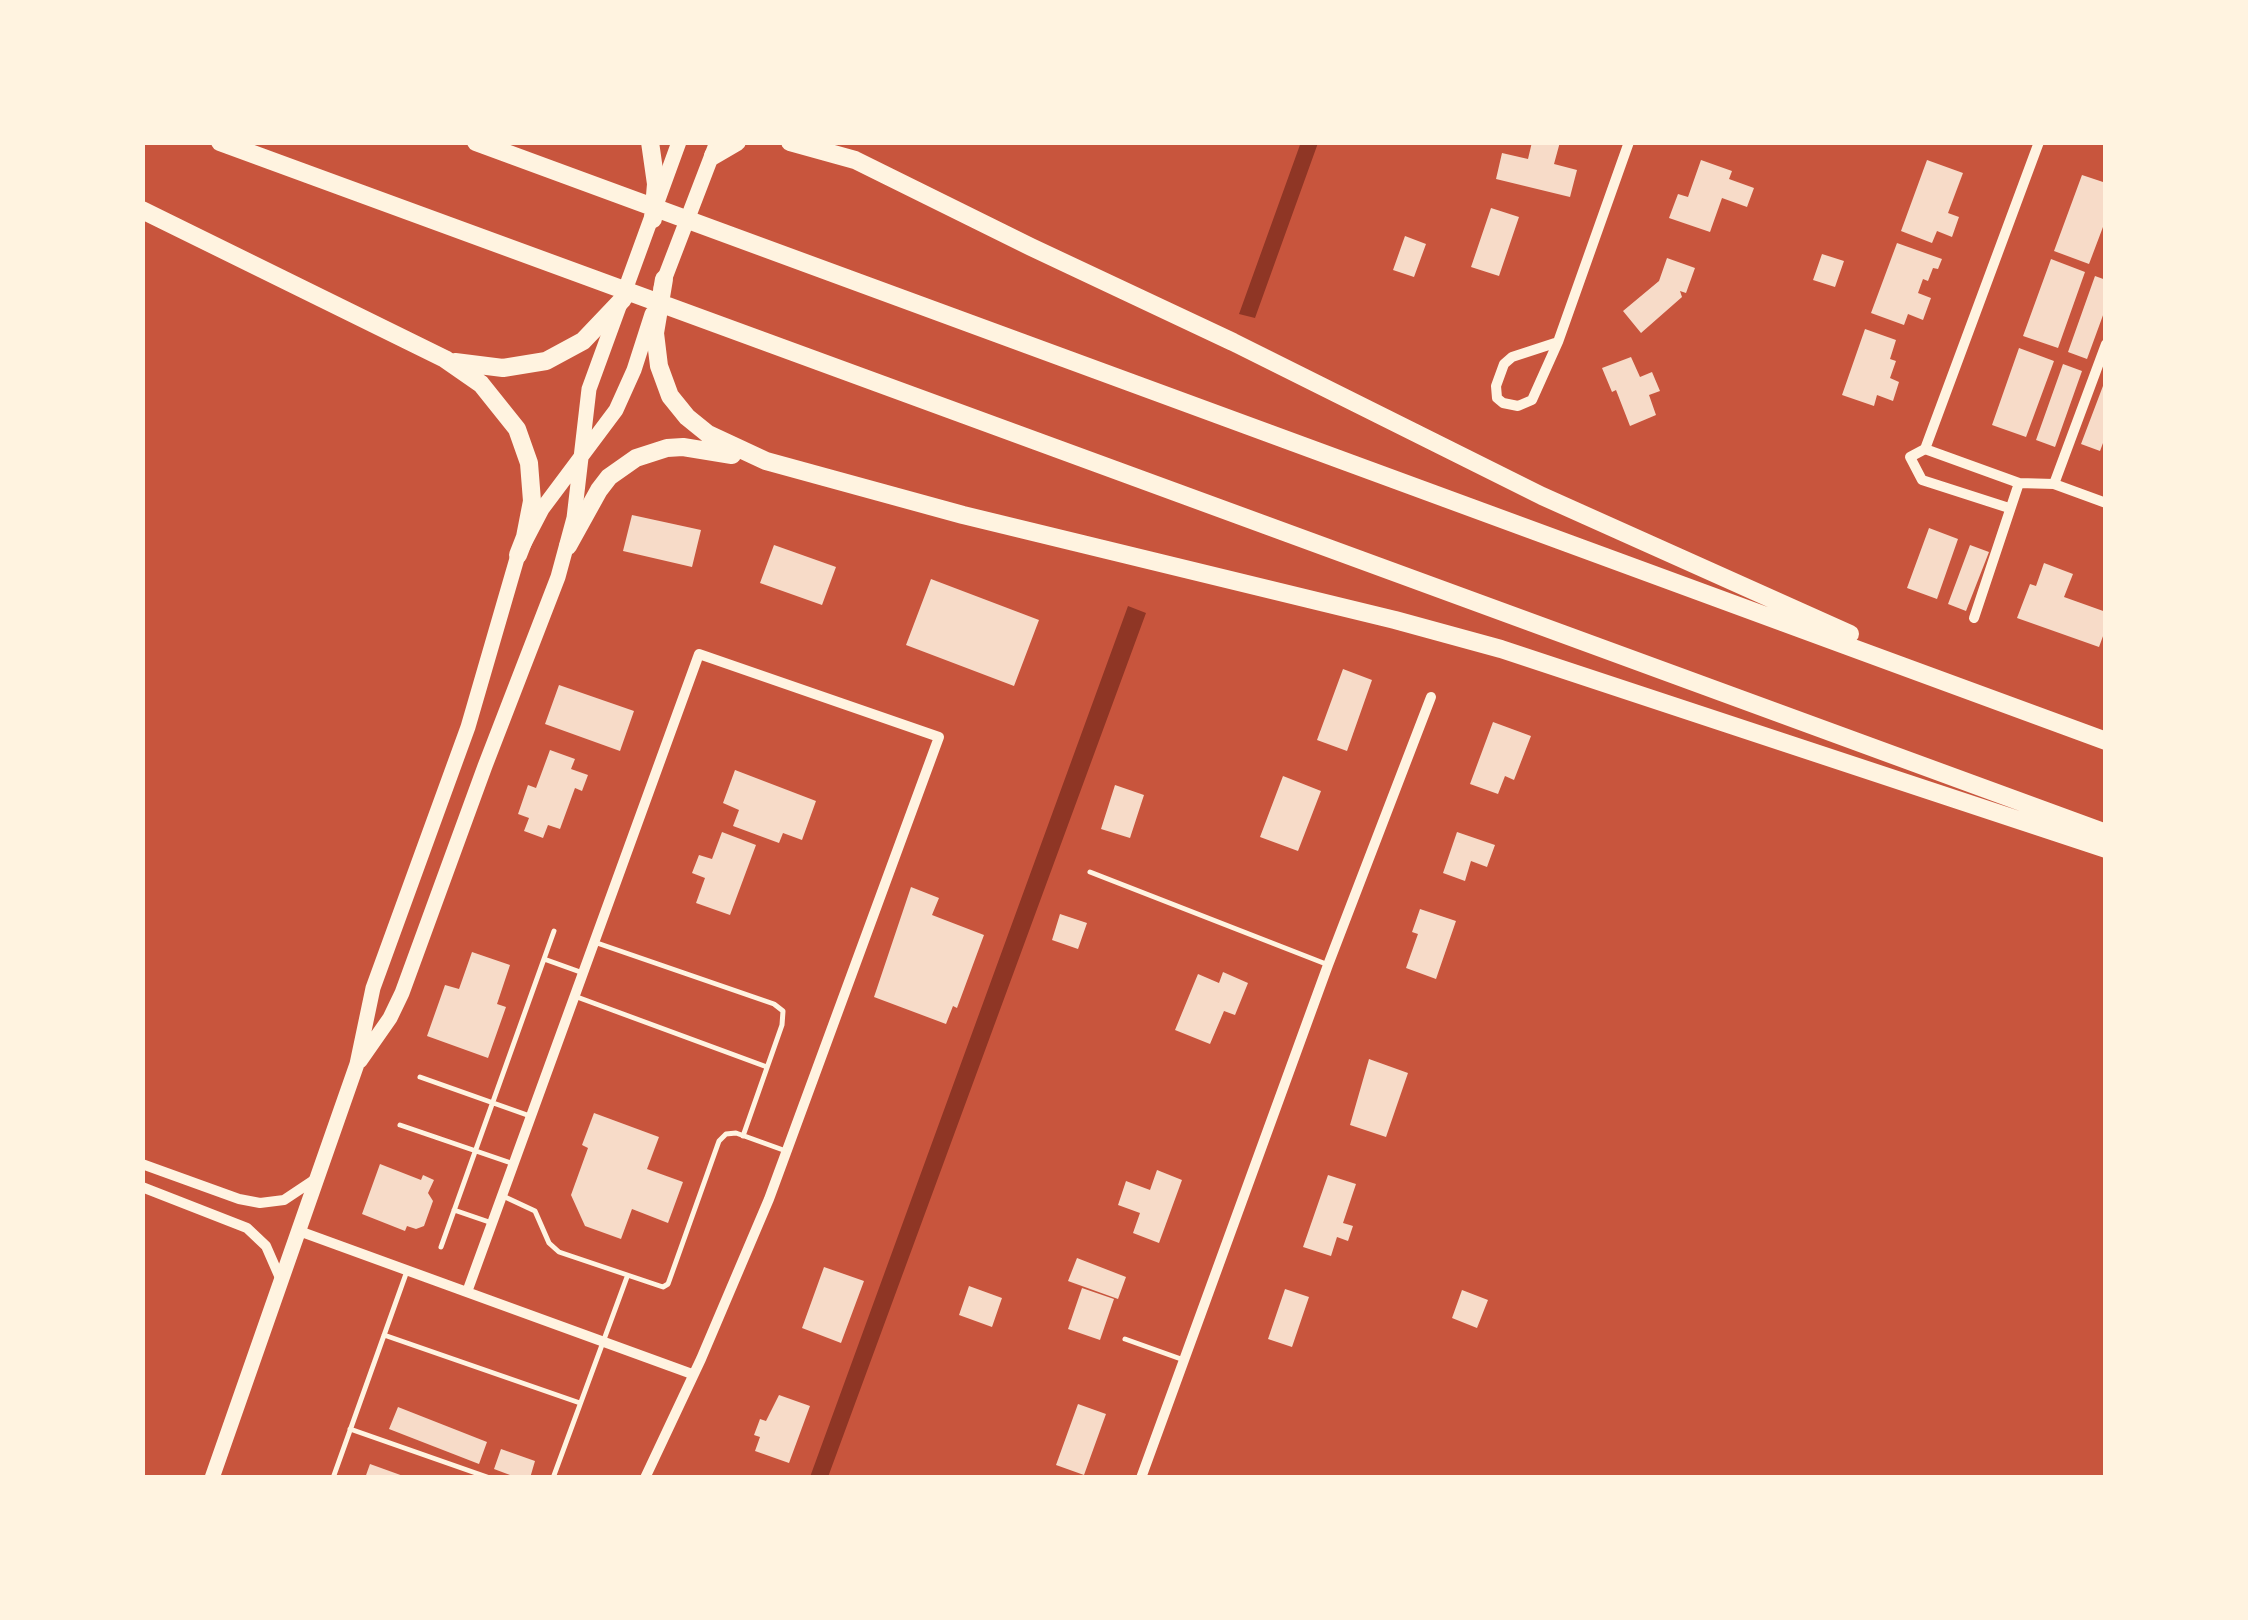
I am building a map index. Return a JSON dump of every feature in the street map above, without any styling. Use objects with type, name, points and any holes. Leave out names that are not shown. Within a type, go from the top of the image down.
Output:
[{"type":"highway","points":[[220,142],[2106,833]]},
{"type":"highway","points":[[476,142],[2106,740]]},
{"type":"highway","points":[[650,142],[656,184],[653,219]]},
{"type":"highway","points":[[715,149],[737,142]]},
{"type":"highway","points":[[790,142],[829,150],[880,172],[1542,496],[2001,701]]},
{"type":"highway","points":[[842,142],[880,172]]},
{"type":"highway","points":[[142,210],[445,359],[482,384],[497,400],[524,445],[532,482],[525,538],[518,555]]},
{"type":"highway","points":[[664,279],[655,332],[659,366],[670,396],[708,434],[791,469]]},
{"type":"highway","points":[[445,359],[504,368],[546,361],[582,341],[623,299]]},
{"type":"highway","points":[[568,546],[599,490],[622,466],[651,452],[698,448],[1501,649],[2106,849]]},
{"type":"main road","points":[[358,1064],[402,993],[568,546],[589,389],[679,142]]},
{"type":"main road","points":[[212,1478],[358,1064],[373,988],[468,727],[518,555],[542,509],[604,429],[626,390],[715,149]]},
{"type":"street","points":[[1558,342],[1512,357],[1504,364],[1496,386],[1497,398],[1518,406],[1532,400],[1558,342],[1630,142]]},
{"type":"street","points":[[2009,508],[1922,480],[1910,458],[1925,449],[2039,142]]},
{"type":"street","points":[[2054,484],[2106,344]]},
{"type":"street","points":[[1925,449],[2019,483],[2054,484],[2106,503]]},
{"type":"street","points":[[1974,618],[2019,483]]},
{"type":"street","points":[[467,1292],[699,654],[939,737],[761,1217],[645,1478]]},
{"type":"street","points":[[1140,1478],[1431,697]]},
{"type":"street","points":[[142,1164],[260,1203],[297,1194],[318,1175]]},
{"type":"street","points":[[142,1187],[247,1228],[266,1246],[281,1282]]},
{"type":"street","points":[[299,1231],[692,1374]]},
{"type":"lane","points":[[1090,872],[1328,965]]},
{"type":"lane","points":[[441,1246],[554,930]]},
{"type":"lane","points":[[594,942],[774,1004],[783,1011],[782,1025],[742,1136]]},
{"type":"lane","points":[[544,959],[583,974]]},
{"type":"lane","points":[[575,996],[767,1067]]},
{"type":"lane","points":[[420,1077],[531,1116]]},
{"type":"lane","points":[[400,1125],[514,1164]]},
{"type":"lane","points":[[502,1196],[535,1211],[549,1243],[559,1252],[653,1286],[668,1284],[720,1141],[726,1134],[786,1151]]},
{"type":"lane","points":[[454,1210],[492,1223]]},
{"type":"lane","points":[[332,1478],[407,1271]]},
{"type":"lane","points":[[553,1478],[627,1277]]},
{"type":"lane","points":[[384,1335],[580,1404]]},
{"type":"lane","points":[[1126,1340],[1184,1360]]},
{"type":"lane","points":[[350,1429],[490,1478]]},
{"type":"shaded area","points":[[1301,142],[1318,143],[1255,318],[1239,314]]},
{"type":"shaded area","points":[[1128,606],[1146,613],[828,1477],[810,1477]]},
{"type":"building","points":[[1532,142],[1560,142],[1554,164],[1577,170],[1570,197],[1496,179],[1502,153],[1528,159]]},
{"type":"building","points":[[1701,160],[1732,171],[1729,179],[1754,188],[1747,207],[1722,198],[1710,232],[1669,218],[1678,194],[1688,197]]},
{"type":"building","points":[[1927,160],[1963,173],[1948,213],[1959,217],[1952,237],[1937,231],[1932,243],[1901,231]]},
{"type":"building","points":[[2082,175],[2106,183],[2106,219],[2089,264],[2054,251]]},
{"type":"building","points":[[1491,208],[1519,217],[1499,276],[1471,267]]},
{"type":"building","points":[[1405,236],[1426,244],[1414,277],[1393,270]]},
{"type":"building","points":[[1897,243],[1942,259],[1928,281],[1923,279],[1918,293],[1931,298],[1923,320],[1908,314],[1904,325],[1871,313]]},
{"type":"building","points":[[1822,254],[1844,261],[1835,287],[1813,280]]},
{"type":"building","points":[[1667,258],[1695,268],[1686,293],[1680,291],[1682,297],[1641,333],[1623,311],[1659,281]]},
{"type":"building","points":[[2051,259],[2085,272],[2058,348],[2023,336]]},
{"type":"building","points":[[2095,276],[2106,280],[2106,307],[2087,359],[2068,352]]},
{"type":"building","points":[[1865,329],[1896,340],[1890,359],[1896,361],[1890,378],[1899,382],[1893,401],[1877,395],[1874,406],[1842,395]]},
{"type":"building","points":[[2019,348],[2054,361],[2026,437],[1992,425]]},
{"type":"building","points":[[1631,357],[1640,377],[1652,372],[1660,391],[1649,395],[1656,415],[1630,426],[1616,390],[1612,392],[1602,368]]},
{"type":"building","points":[[2063,364],[2082,371],[2055,447],[2036,440]]},
{"type":"building","points":[[2106,378],[2106,435],[2100,451],[2081,444]]},
{"type":"building","points":[[632,515],[701,530],[692,567],[623,551]]},
{"type":"building","points":[[1929,528],[1958,539],[1937,599],[1907,588]]},
{"type":"building","points":[[774,545],[836,567],[822,605],[760,583]]},
{"type":"building","points":[[1970,545],[1989,552],[1966,611],[1948,604]]},
{"type":"building","points":[[2044,563],[2073,574],[2064,597],[2106,612],[2106,628],[2099,647],[2017,618],[2030,584],[2036,586]]},
{"type":"building","points":[[931,579],[1039,620],[1014,686],[906,645]]},
{"type":"building","points":[[1343,669],[1372,680],[1347,751],[1317,740]]},
{"type":"building","points":[[559,685],[634,711],[620,751],[545,724]]},
{"type":"building","points":[[1493,722],[1531,736],[1514,780],[1505,776],[1498,794],[1470,784]]},
{"type":"building","points":[[550,750],[575,759],[571,769],[588,775],[582,791],[575,788],[560,829],[548,825],[543,838],[524,831],[529,818],[518,814],[528,785],[536,788]]},
{"type":"building","points":[[735,770],[816,801],[802,840],[783,833],[779,843],[733,826],[739,810],[723,803]]},
{"type":"building","points":[[1283,776],[1321,791],[1298,851],[1260,837]]},
{"type":"building","points":[[1115,785],[1144,795],[1130,838],[1101,829]]},
{"type":"building","points":[[722,832],[756,845],[730,915],[696,903],[705,878],[692,873],[699,855],[712,859]]},
{"type":"building","points":[[1457,832],[1495,845],[1487,867],[1471,861],[1465,881],[1443,873]]},
{"type":"building","points":[[911,887],[939,898],[932,915],[984,935],[957,1008],[953,1006],[946,1024],[874,997]]},
{"type":"building","points":[[1420,909],[1456,921],[1436,979],[1406,968],[1418,934],[1412,932]]},
{"type":"building","points":[[1060,914],[1087,923],[1078,949],[1052,940]]},
{"type":"building","points":[[472,952],[510,965],[497,1004],[506,1007],[488,1058],[427,1036],[445,985],[459,989]]},
{"type":"building","points":[[1223,972],[1248,983],[1235,1015],[1224,1011],[1210,1044],[1175,1030],[1198,974],[1219,983]]},
{"type":"building","points":[[1369,1059],[1408,1073],[1386,1137],[1350,1125]]},
{"type":"building","points":[[594,1113],[659,1137],[647,1169],[683,1182],[668,1223],[632,1209],[621,1239],[585,1226],[571,1195],[588,1148],[582,1145]]},
{"type":"building","points":[[380,1164],[421,1180],[423,1175],[434,1180],[428,1193],[433,1201],[424,1226],[407,1226],[405,1231],[362,1214]]},
{"type":"building","points":[[1157,1170],[1182,1180],[1159,1243],[1133,1233],[1140,1213],[1118,1205],[1126,1181],[1150,1190]]},
{"type":"building","points":[[1328,1175],[1356,1184],[1343,1223],[1353,1226],[1348,1241],[1337,1237],[1331,1256],[1303,1247]]},
{"type":"building","points":[[1077,1258],[1126,1277],[1118,1299],[1068,1281]]},
{"type":"building","points":[[824,1267],[864,1281],[841,1343],[802,1328]]},
{"type":"building","points":[[969,1286],[1002,1298],[992,1327],[959,1315]]},
{"type":"building","points":[[1082,1288],[1114,1299],[1100,1340],[1068,1329]]},
{"type":"building","points":[[1285,1289],[1309,1297],[1292,1347],[1268,1339]]},
{"type":"building","points":[[1462,1290],[1488,1300],[1477,1328],[1452,1318]]},
{"type":"building","points":[[779,1395],[810,1406],[789,1463],[755,1451],[760,1437],[754,1435],[760,1419],[766,1421]]},
{"type":"building","points":[[1078,1404],[1106,1414],[1084,1475],[1056,1465]]},
{"type":"building","points":[[398,1407],[487,1442],[479,1464],[389,1429]]},
{"type":"building","points":[[501,1449],[535,1461],[530,1478],[494,1469]]},
{"type":"building","points":[[370,1464],[406,1477],[406,1478],[365,1478]]}]
